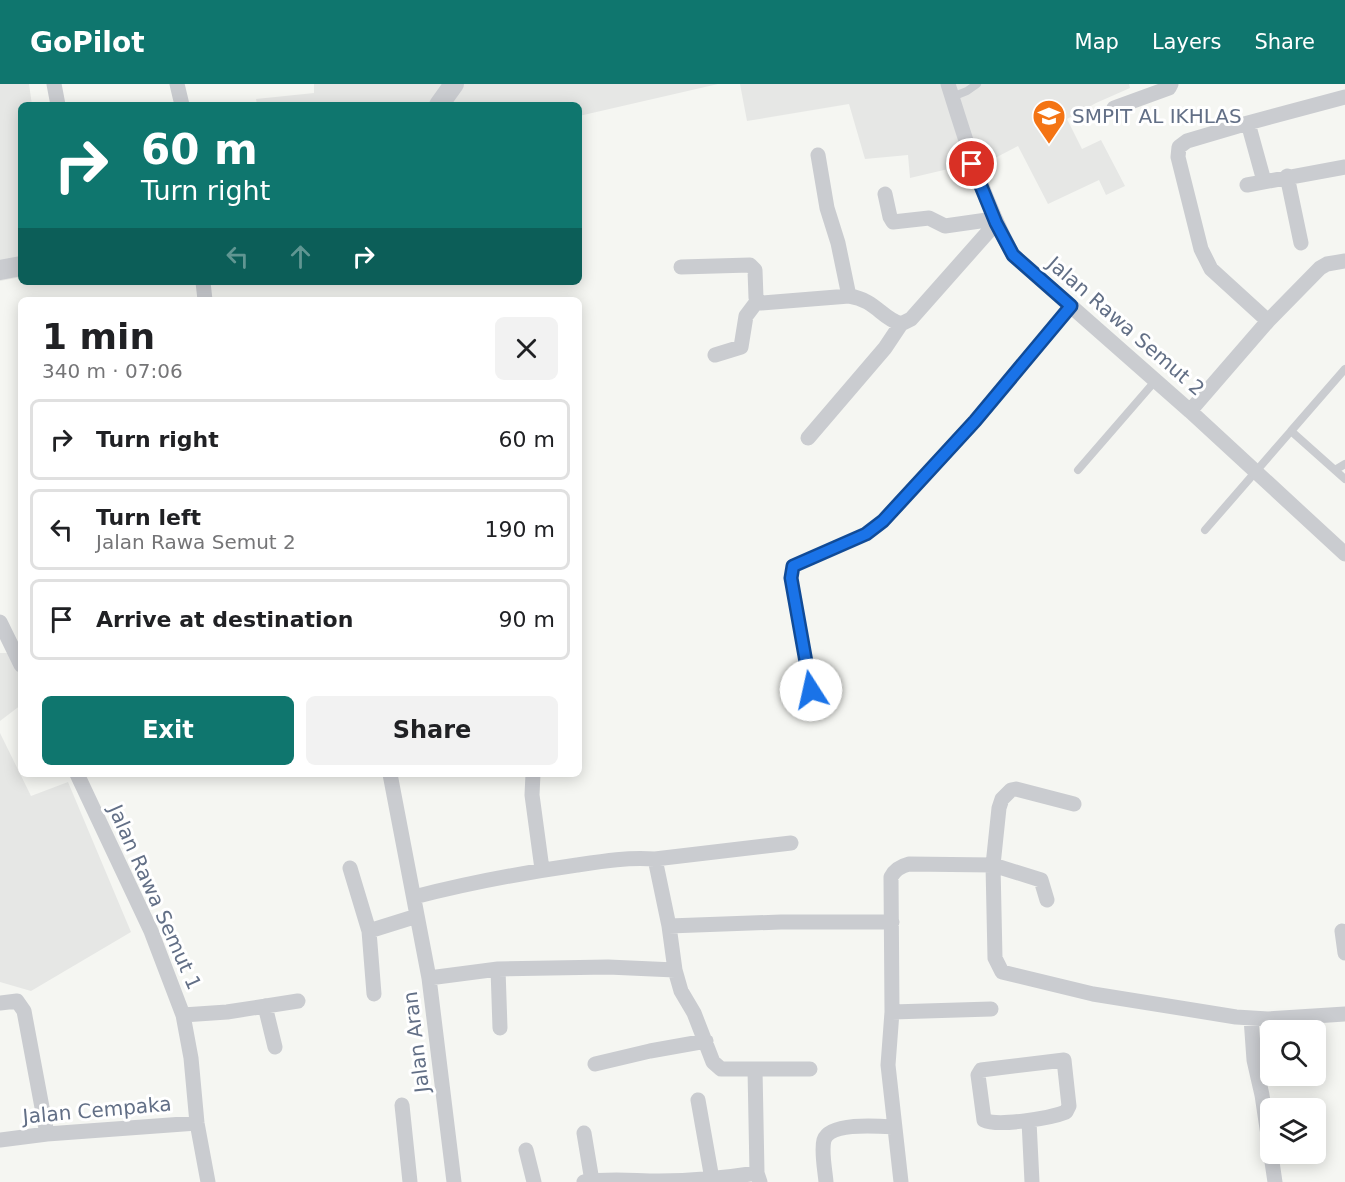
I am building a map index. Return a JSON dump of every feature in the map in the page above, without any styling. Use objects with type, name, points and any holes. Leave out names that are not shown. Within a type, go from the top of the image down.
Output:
[{"type":"street","points":[[54,84],[57,102]]},
{"type":"street","points":[[177,84],[181,102]]},
{"type":"street","points":[[441,102],[454,84]]},
{"type":"street","points":[[1114,108],[1169,88],[1172,84]]},
{"type":"street","name":"Jalan Rawa Semut 2","points":[[950,90],[972,164],[995,221],[1013,255],[1156,380],[1345,554]]},
{"type":"street","points":[[1268,321],[1211,268],[1201,249],[1178,157],[1179,147],[1187,141],[1345,97]]},
{"type":"street","points":[[1248,123],[1264,181]]},
{"type":"street","points":[[818,155],[827,208],[838,243],[849,296]]},
{"type":"street","points":[[1247,185],[1345,167]]},
{"type":"street","points":[[1287,176],[1300,243]]},
{"type":"street","points":[[885,194],[893,222],[929,218],[945,226],[995,221]]},
{"type":"street","points":[[808,438],[885,348],[901,324],[911,320],[995,221]]},
{"type":"street","points":[[1190,411],[1268,321],[1323,266],[1345,261]]},
{"type":"street","points":[[681,267],[750,265],[755,270],[758,300],[747,316],[741,347],[715,355]]},
{"type":"street","points":[[0,270],[18,267]]},
{"type":"street","points":[[758,300],[764,303],[859,297],[901,324]]},
{"type":"street","points":[[0,622],[18,657]]},
{"type":"street","name":"Jalan Rawa Semut 1","points":[[78,777],[151,930],[183,1015],[191,1058],[197,1123],[208,1182]]},
{"type":"street","name":"Jalan Aran","points":[[391,777],[429,978],[454,1182]]},
{"type":"street","points":[[533,777],[532,795],[542,869]]},
{"type":"street","points":[[1074,804],[1016,789],[1011,790],[1002,799],[993,865],[995,958],[1002,972],[1093,994],[1251,1018],[1345,1014]]},
{"type":"street","points":[[414,897],[542,869],[613,860],[655,859],[790,843]]},
{"type":"street","points":[[655,859],[669,926],[675,970],[713,1062],[721,1069],[810,1069]]},
{"type":"street","points":[[901,1182],[888,1065],[892,1012],[891,877],[898,868],[909,864],[993,865],[1041,880],[1047,900]]},
{"type":"street","points":[[350,868],[369,931],[374,994]]},
{"type":"street","points":[[369,931],[417,916]]},
{"type":"street","points":[[669,926],[891,922]]},
{"type":"street","points":[[1342,931],[1345,953]]},
{"type":"street","points":[[429,978],[498,969],[608,967],[675,970]]},
{"type":"street","points":[[498,969],[500,1028]]},
{"type":"street","points":[[0,1003],[17,1001],[24,1011],[47,1134]]},
{"type":"street","points":[[183,1015],[298,1001]]},
{"type":"street","points":[[265,1006],[275,1047]]},
{"type":"street","points":[[892,1012],[991,1009]]},
{"type":"street","points":[[1251,1018],[1254,1060],[1262,1095],[1275,1182]]},
{"type":"street","points":[[595,1064],[706,1041]]},
{"type":"street","points":[[1065,1060],[1068,1111],[1064,1114],[1029,1121],[990,1123],[984,1120],[979,1073],[985,1069],[1065,1060]]},
{"type":"street","points":[[584,1133],[588,1181],[759,1178],[755,1069]]},
{"type":"street","points":[[698,1100],[712,1179]]},
{"type":"street","points":[[402,1105],[410,1182]]},
{"type":"street","points":[[1029,1121],[1032,1182]]},
{"type":"street","name":"Jalan Cempaka","points":[[0,1140],[47,1134],[197,1123]]},
{"type":"street","points":[[826,1182],[824,1142],[827,1134],[835,1130],[857,1126],[894,1127]]},
{"type":"street","points":[[526,1150],[534,1182]]},
{"type":"lane","points":[[950,90],[967,92],[977,84]]},
{"type":"lane","points":[[811,690],[791,578],[793,566],[866,534],[883,521],[975,421],[1071,306]]},
{"type":"lane","points":[[1205,530],[1345,369]]},
{"type":"lane","points":[[1078,470],[1156,380]]},
{"type":"lane","points":[[1291,431],[1345,479]]},
{"type":"lane","points":[[1335,470],[1345,464]]},
{"type":"shaded area","points":[[0,84],[29,84],[32,102],[18,102],[18,278],[0,281]]},
{"type":"shaded area","points":[[314,84],[718,84],[582,115],[582,102],[256,102],[256,99],[314,93]]},
{"type":"shaded area","points":[[740,84],[1129,84],[1130,88],[1067,119],[1082,149],[1101,140],[1125,186],[1106,195],[1099,180],[1048,204],[1018,146],[995,158],[910,178],[908,155],[865,159],[849,104],[747,121]]},
{"type":"shaded area","points":[[0,653],[8,653],[18,668],[18,707],[0,721]]},
{"type":"shaded area","points":[[0,733],[18,770],[18,777],[22,777],[31,796],[68,782],[131,932],[31,991],[0,982]]},
{"type":"place","name":"SMPIT AL IKHLAS","points":[[1049,145]]},
{"type":"route","points":[[811,690],[791,578],[793,566],[866,534],[883,521],[975,421],[1071,306],[1013,255],[996,223],[972,164]]}]
